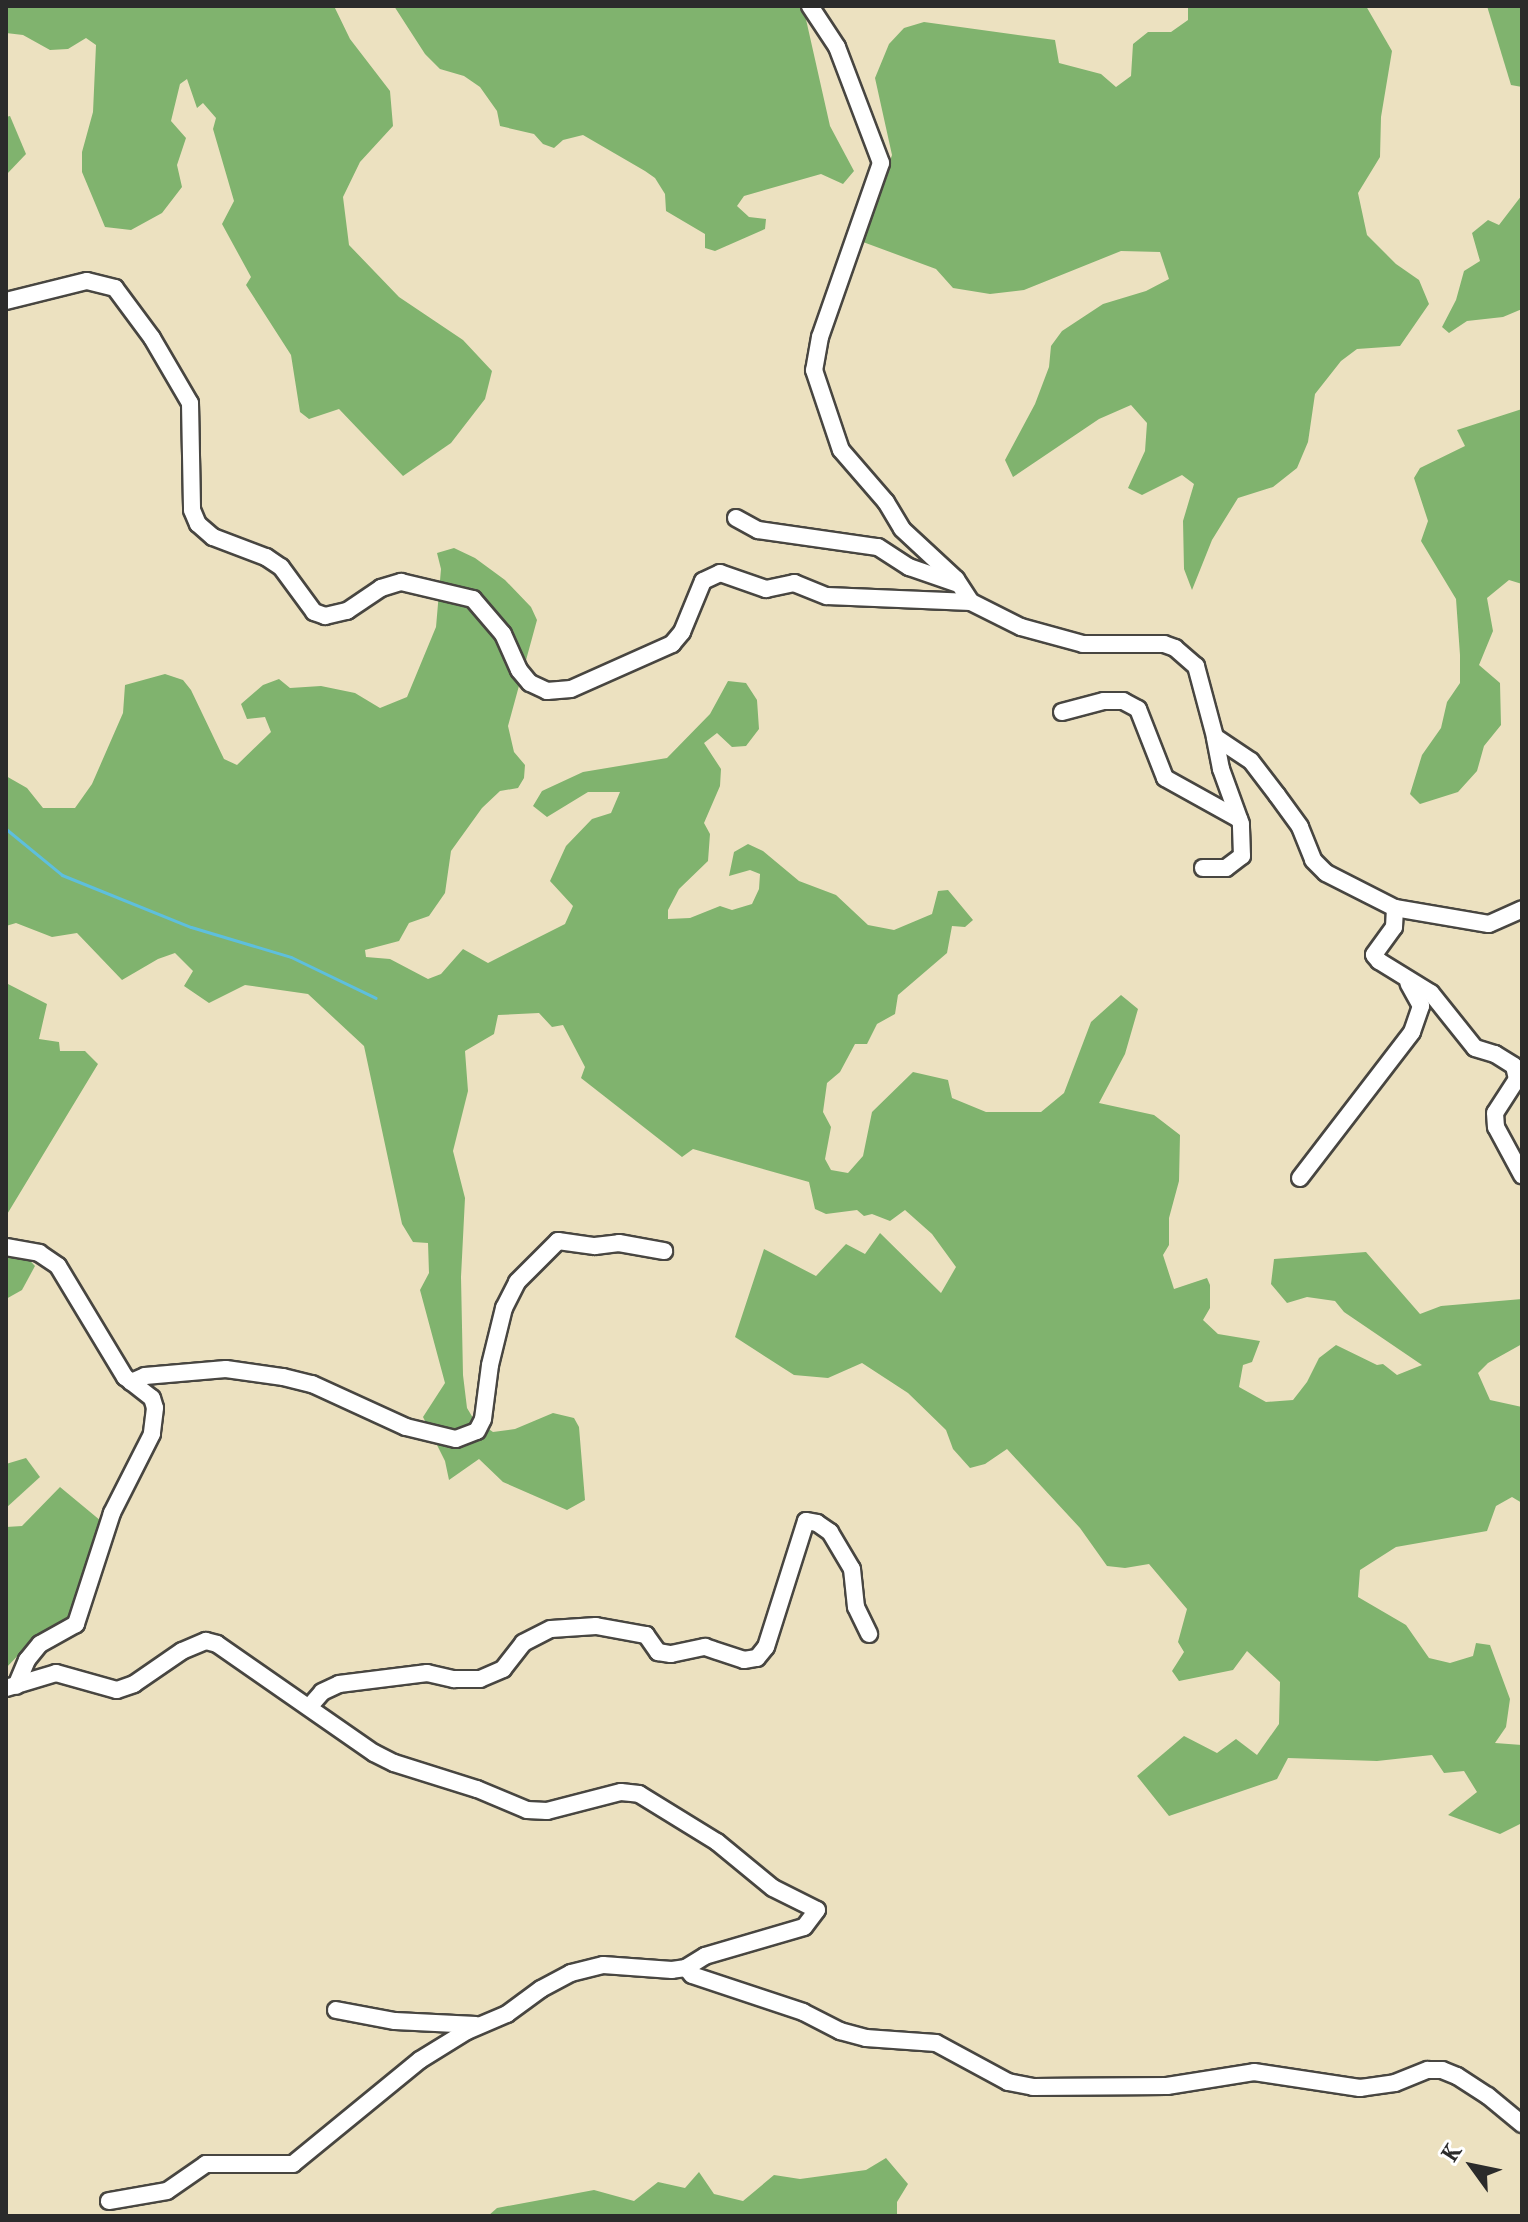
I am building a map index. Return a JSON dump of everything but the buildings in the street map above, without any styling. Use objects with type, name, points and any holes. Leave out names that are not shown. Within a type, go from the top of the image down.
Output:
[{"type":"street","points":[[810,6],[837,47],[881,163],[820,337],[814,370],[841,450],[886,502],[902,529],[959,585],[971,602]]},
{"type":"street","points":[[6,301],[87,281],[115,288],[152,338],[190,403],[192,510],[198,524],[213,537],[266,557],[281,567],[314,612],[325,616],[347,611],[381,588],[401,582],[473,599],[503,634],[519,670],[530,683],[547,691],[571,689],[672,644],[682,632],[703,581],[720,573],[766,589],[794,583],[827,596],[971,602],[1021,627],[1083,644],[1164,644],[1175,648],[1196,666],[1221,769],[1239,819],[1242,856],[1226,868],[1203,868]]},
{"type":"street","points":[[736,518],[758,530],[878,547],[909,567],[959,585]]},
{"type":"street","points":[[1062,712],[1104,701],[1123,701],[1138,709],[1165,778],[1239,819]]},
{"type":"street","points":[[1215,737],[1251,761],[1300,827],[1313,860],[1326,873],[1395,908],[1489,924],[1522,909]]},
{"type":"street","points":[[1395,908],[1394,927],[1374,955],[1431,993],[1475,1048],[1495,1054],[1514,1066],[1515,1086],[1495,1113],[1496,1127],[1522,1175]]},
{"type":"street","points":[[1300,1178],[1412,1032],[1421,1006],[1403,976]]},
{"type":"street","points":[[131,1382],[145,1376],[226,1369],[283,1377],[312,1384],[406,1427],[456,1439],[477,1431],[483,1419],[490,1365],[504,1308],[517,1282],[558,1241],[595,1246],[619,1243],[664,1251]]},
{"type":"street","points":[[6,1247],[39,1253],[58,1266],[125,1377],[152,1398],[152,1434],[112,1513],[76,1624],[40,1644],[11,1687]]},
{"type":"street","points":[[310,1706],[322,1692],[339,1684],[427,1673],[454,1679],[480,1679],[503,1669],[523,1643],[551,1629],[596,1626],[646,1635],[658,1652],[671,1654],[705,1647],[744,1660],[757,1658],[766,1647],[806,1521],[817,1523],[830,1532],[852,1569],[856,1607],[869,1634]]},
{"type":"street","points":[[11,1687],[56,1673],[117,1690],[134,1684],[182,1651],[206,1641],[217,1644],[374,1753],[394,1763],[477,1789],[527,1810],[547,1811],[576,1806],[621,1792],[639,1794],[717,1842],[773,1888],[817,1910],[804,1927],[705,1956],[686,1968],[672,1970],[603,1965],[571,1973],[420,2060],[293,2164],[206,2164],[167,2191],[109,2201]]},
{"type":"street","points":[[686,1968],[692,1975],[803,2012],[840,2031],[866,2038],[936,2043],[1008,2082],[1033,2087],[1167,2086],[1254,2072],[1360,2088],[1395,2083],[1428,2070],[1442,2070],[1478,2089],[1522,2124]]},
{"type":"street","points":[[336,2010],[395,2021],[485,2025]]},
{"type":"green space","points":[[6,6],[334,6],[350,39],[390,91],[393,126],[360,162],[343,197],[349,245],[399,297],[463,340],[492,371],[485,399],[451,443],[403,476],[339,409],[309,419],[300,412],[291,355],[246,285],[251,277],[222,224],[234,201],[213,129],[216,118],[203,103],[197,108],[187,79],[180,84],[171,121],[186,138],[177,165],[182,187],[162,213],[131,230],[105,227],[82,172],[82,152],[93,112],[96,45],[86,38],[68,49],[50,50],[23,35],[6,33]]},
{"type":"green space","points":[[394,6],[803,6],[830,126],[854,171],[843,184],[821,174],[744,196],[737,206],[749,217],[766,219],[765,229],[715,251],[705,248],[705,234],[666,211],[665,194],[655,178],[645,171],[583,135],[563,140],[554,148],[543,144],[534,134],[500,126],[497,111],[480,87],[464,76],[440,69],[425,54]]},
{"type":"green space","points":[[1188,6],[1366,6],[1392,51],[1381,117],[1380,157],[1358,193],[1367,235],[1396,264],[1419,280],[1429,304],[1400,346],[1357,349],[1341,361],[1315,394],[1308,442],[1297,468],[1273,487],[1238,498],[1212,540],[1192,590],[1184,569],[1183,521],[1194,484],[1182,475],[1142,495],[1128,488],[1145,451],[1147,423],[1131,405],[1099,419],[1013,477],[1005,460],[1035,404],[1049,367],[1051,346],[1062,331],[1103,304],[1146,291],[1169,279],[1160,252],[1121,251],[1024,290],[990,294],[953,288],[936,269],[863,242],[892,155],[875,78],[889,44],[904,28],[924,22],[1055,40],[1059,63],[1101,74],[1116,87],[1131,76],[1133,44],[1148,32],[1171,32],[1188,20]]},
{"type":"green space","points":[[1487,6],[1522,6],[1522,87],[1511,85]]},
{"type":"green space","points":[[10,116],[26,154],[6,175],[6,117]]},
{"type":"green space","points":[[1522,195],[1522,309],[1503,317],[1467,321],[1449,333],[1442,327],[1456,300],[1464,271],[1480,261],[1472,233],[1488,220],[1499,225]]},
{"type":"green space","points":[[1522,409],[1522,584],[1509,580],[1487,598],[1493,631],[1479,665],[1500,683],[1501,725],[1484,746],[1477,771],[1458,792],[1420,804],[1410,794],[1422,755],[1441,728],[1447,702],[1460,683],[1460,655],[1456,599],[1421,541],[1428,521],[1414,478],[1420,468],[1465,446],[1457,430]]},
{"type":"green space","points":[[454,548],[475,558],[505,580],[531,607],[537,620],[508,726],[514,752],[525,765],[524,778],[518,788],[500,791],[482,808],[451,851],[445,893],[429,916],[409,923],[399,941],[365,950],[366,957],[390,959],[428,979],[441,974],[463,949],[488,963],[565,924],[573,906],[550,881],[566,846],[592,819],[611,813],[620,792],[588,792],[547,817],[533,806],[542,791],[583,772],[667,758],[710,714],[728,681],[746,683],[757,700],[759,729],[746,746],[732,747],[717,733],[704,743],[721,769],[720,786],[704,823],[710,834],[708,861],[679,889],[668,910],[668,919],[690,918],[720,906],[732,910],[752,904],[759,889],[760,874],[750,870],[729,876],[734,852],[748,844],[763,851],[799,881],[836,895],[868,925],[894,930],[932,914],[938,891],[948,890],[973,920],[965,927],[952,926],[947,953],[898,995],[895,1014],[877,1024],[867,1044],[855,1044],[840,1072],[827,1083],[823,1112],[831,1127],[825,1159],[831,1170],[848,1173],[863,1156],[872,1112],[913,1072],[948,1080],[952,1098],[986,1112],[1041,1112],[1064,1093],[1091,1022],[1121,995],[1138,1009],[1125,1054],[1099,1103],[1154,1115],[1180,1135],[1179,1181],[1169,1218],[1169,1245],[1163,1255],[1174,1289],[1207,1278],[1210,1308],[1203,1320],[1218,1334],[1260,1341],[1252,1362],[1243,1365],[1239,1387],[1266,1402],[1293,1400],[1307,1382],[1319,1358],[1336,1345],[1377,1365],[1383,1364],[1397,1375],[1422,1365],[1344,1312],[1335,1301],[1307,1297],[1287,1303],[1271,1284],[1274,1259],[1366,1252],[1420,1314],[1441,1306],[1522,1299],[1522,1344],[1488,1363],[1478,1373],[1490,1400],[1522,1407],[1522,1503],[1512,1497],[1496,1506],[1487,1531],[1396,1547],[1360,1570],[1358,1597],[1406,1625],[1429,1658],[1450,1663],[1473,1656],[1476,1643],[1490,1645],[1510,1699],[1506,1727],[1495,1743],[1522,1745],[1522,1823],[1500,1834],[1448,1815],[1477,1792],[1464,1771],[1444,1773],[1432,1755],[1377,1761],[1288,1758],[1277,1779],[1169,1816],[1137,1776],[1184,1736],[1217,1753],[1236,1739],[1257,1755],[1279,1724],[1280,1682],[1247,1651],[1233,1670],[1179,1681],[1172,1671],[1184,1652],[1178,1642],[1187,1609],[1149,1564],[1125,1568],[1107,1566],[1080,1528],[1007,1449],[985,1464],[970,1468],[953,1449],[946,1430],[908,1393],[862,1363],[828,1378],[794,1375],[735,1337],[764,1249],[816,1276],[846,1244],[865,1254],[880,1233],[941,1293],[956,1267],[932,1234],[905,1210],[890,1221],[872,1214],[864,1216],[857,1210],[826,1214],[815,1209],[809,1182],[693,1149],[682,1157],[581,1078],[585,1067],[563,1025],[552,1027],[539,1013],[498,1015],[494,1034],[465,1051],[468,1091],[453,1151],[465,1198],[461,1277],[463,1375],[467,1408],[473,1418],[493,1432],[515,1429],[553,1413],[574,1418],[579,1427],[585,1500],[567,1510],[503,1482],[479,1459],[449,1480],[445,1461],[423,1417],[445,1383],[420,1290],[429,1273],[428,1243],[413,1242],[402,1224],[364,1046],[308,994],[245,985],[209,1003],[184,986],[193,971],[175,953],[122,980],[77,933],[52,937],[16,923],[6,926],[6,776],[27,788],[43,808],[75,808],[92,784],[123,713],[125,685],[165,674],[183,680],[191,690],[224,759],[237,765],[271,732],[265,717],[247,719],[241,704],[263,685],[279,679],[290,688],[321,686],[355,693],[380,708],[407,697],[436,627],[441,569],[437,553]]},
{"type":"green space","points":[[6,983],[47,1004],[39,1039],[59,1042],[60,1051],[85,1051],[98,1064],[6,1216]]},
{"type":"green space","points":[[6,1235],[35,1266],[22,1290],[6,1299]]},
{"type":"green space","points":[[26,1458],[40,1477],[6,1508],[6,1464]]},
{"type":"green space","points":[[60,1487],[101,1521],[72,1616],[26,1647],[6,1668],[6,1527],[22,1526]]},
{"type":"green space","points":[[886,2158],[908,2184],[897,2202],[897,2216],[488,2216],[497,2208],[594,2190],[634,2201],[658,2182],[685,2188],[699,2172],[714,2194],[743,2201],[774,2175],[800,2179],[866,2170]]},
{"type":"waterway","points":[[6,829],[62,875],[191,927],[291,957],[376,998]]}]
